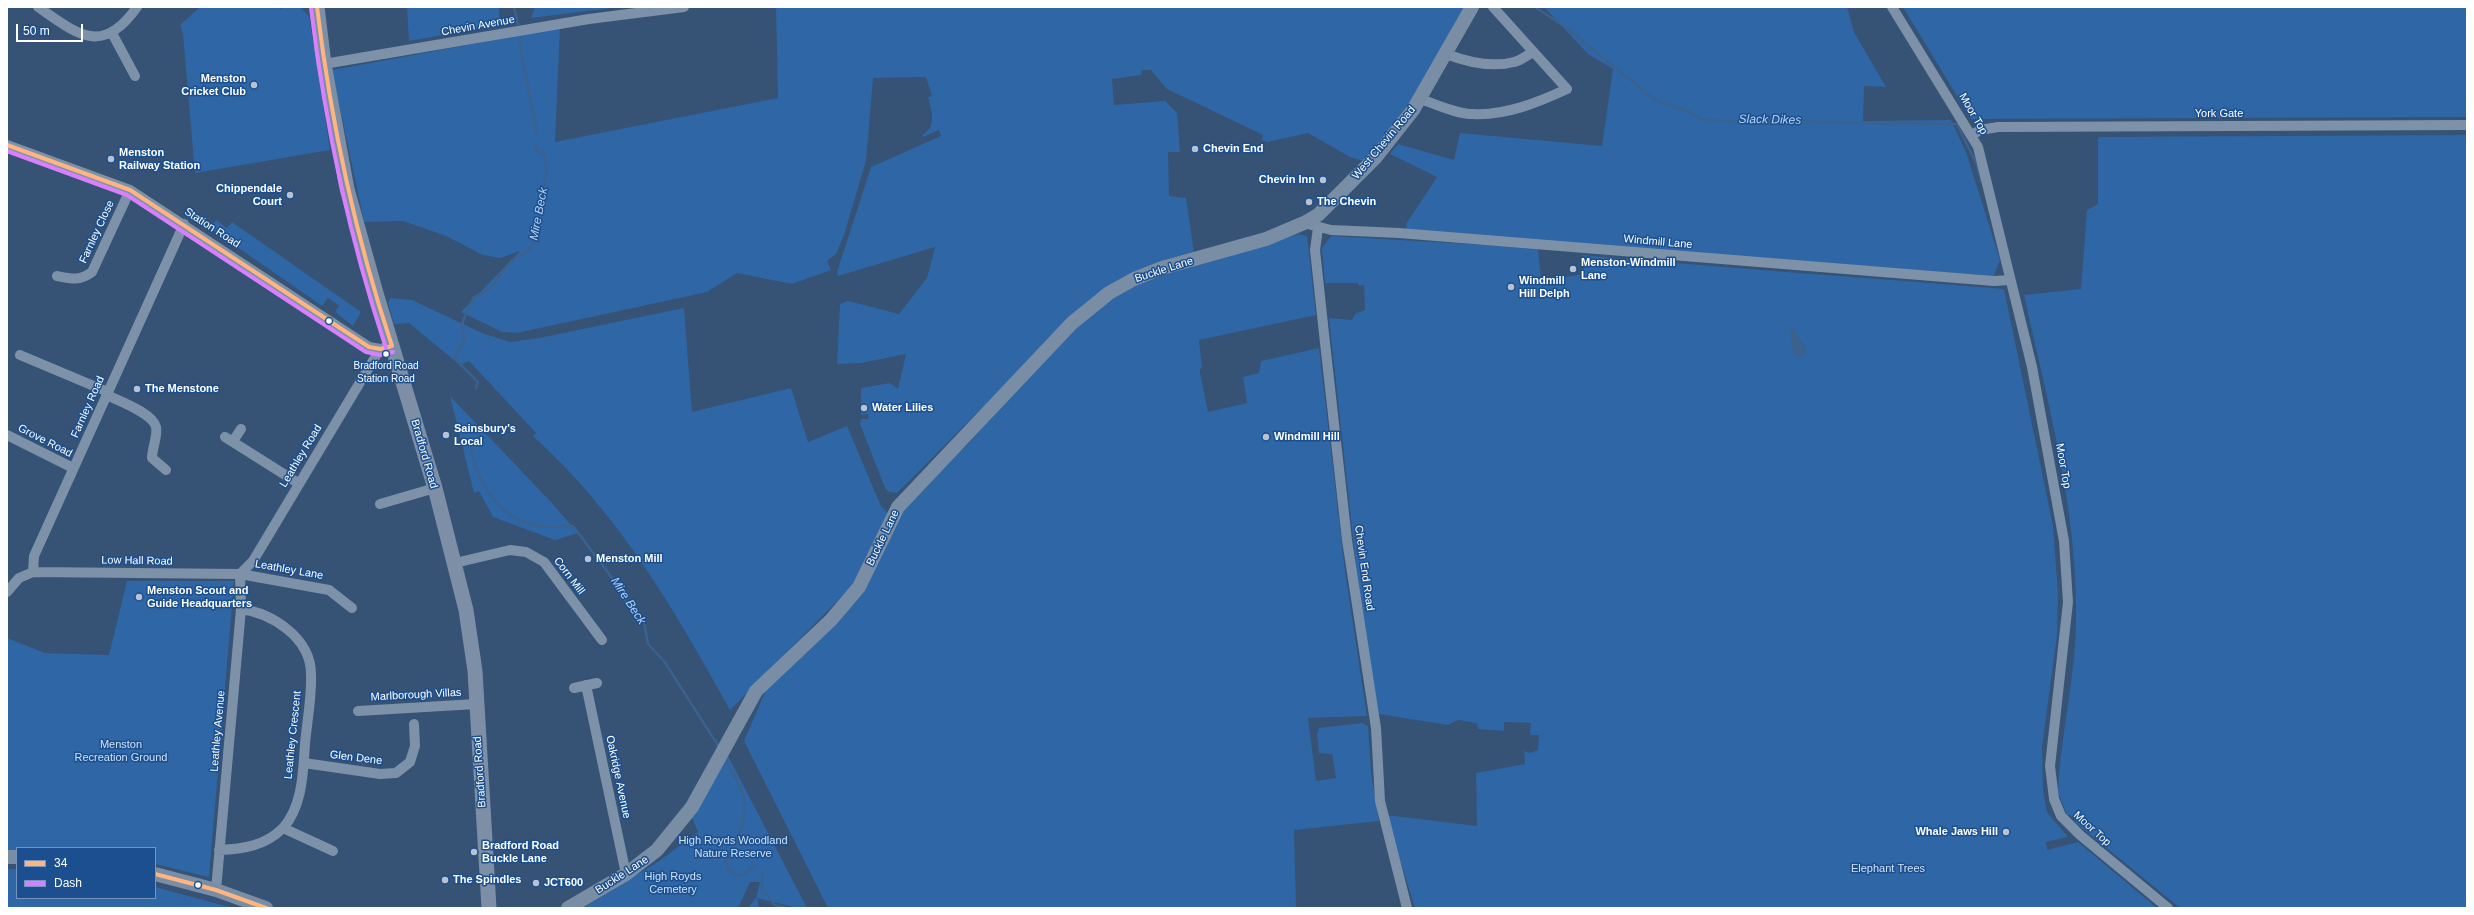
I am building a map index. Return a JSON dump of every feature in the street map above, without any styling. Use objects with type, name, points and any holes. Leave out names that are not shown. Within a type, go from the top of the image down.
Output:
[{"type":"main road","name":"Bradford Road","points":[[317,7],[324,64],[347,189],[379,304],[386,343],[434,488],[455,563],[470,636],[476,704],[489,908]]},
{"type":"street","points":[[38,7],[77,34],[89,37],[112,33],[130,17],[137,7]]},
{"type":"street","name":"Chevin Avenue","points":[[324,64],[589,19],[684,7]]},
{"type":"street","name":"West Chevin Road","points":[[1304,223],[1330,204],[1392,138],[1420,99],[1472,7]]},
{"type":"street","points":[[1420,99],[1472,114],[1509,110],[1543,100],[1567,89],[1493,7]]},
{"type":"street","name":"Moor Top","points":[[1892,7],[1972,136],[1987,182],[2032,367],[2064,541],[2068,602],[2050,766],[2054,799],[2061,816],[2080,835],[2168,908]]},
{"type":"street","points":[[112,33],[135,76]]},
{"type":"street","points":[[1446,54],[1466,61],[1497,64],[1515,62],[1533,52]]},
{"type":"street","name":"York Gate","points":[[1972,136],[1980,130],[1998,127],[2467,126]]},
{"type":"street","name":"Station Road","points":[[7,145],[130,190],[184,224],[369,347],[386,343]]},
{"type":"street","name":"Farnley Close","points":[[57,276],[74,280],[84,279],[92,272],[130,190]]},
{"type":"street","name":"Windmill Lane","points":[[1304,223],[1318,228],[1994,281],[2010,280]]},
{"type":"street","name":"Buckle Lane","points":[[568,908],[626,874],[657,850],[692,807],[718,762],[756,690],[831,620],[859,587],[902,502],[1072,323],[1109,293],[1134,279],[1266,239],[1304,223]]},
{"type":"street","name":"Farnley Road","points":[[33,572],[34,556],[184,224]]},
{"type":"street","name":"Chevin End Road","points":[[1318,228],[1315,250],[1325,345],[1348,548],[1376,728],[1380,801],[1407,908]]},
{"type":"street","name":"Leathley Road","points":[[240,574],[253,561],[298,483],[386,343]]},
{"type":"street","points":[[20,354],[107,394],[140,411],[152,420],[156,427],[152,458],[166,470]]},
{"type":"street","points":[[241,429],[229,439],[298,483]]},
{"type":"street","name":"Grove Road","points":[[7,435],[73,468]]},
{"type":"street","points":[[380,504],[434,488]]},
{"type":"street","name":"Corn Mill","points":[[455,563],[510,550],[526,552],[544,562],[602,640]]},
{"type":"street","points":[[7,592],[19,578],[33,572]]},
{"type":"street","name":"Low Hall Road","points":[[33,572],[240,574]]},
{"type":"street","name":"Leathley Lane","points":[[240,574],[329,590],[352,608]]},
{"type":"street","name":"Leathley Avenue","points":[[216,890],[241,609],[240,574]]},
{"type":"street","name":"Leathley Crescent","points":[[219,850],[255,846],[283,828],[298,804],[304,763],[312,672],[305,653],[295,636],[277,620],[254,611],[241,609]]},
{"type":"street","points":[[574,688],[597,683]]},
{"type":"street","name":"Oakridge Avenue","points":[[586,685],[626,874]]},
{"type":"street","name":"Marlborough Villas","points":[[358,711],[476,704]]},
{"type":"street","name":"Glen Dene","points":[[304,763],[380,774],[396,773],[410,762],[415,746],[415,724]]},
{"type":"street","points":[[283,828],[333,851]]},
{"type":"street","points":[[156,874],[216,890],[266,908]]},
{"type":"green space","name":"Menston Cricket Club","points":[[200,7],[278,7],[281,9],[283,7],[300,7],[309,16],[330,150],[195,173],[183,34],[180,25]]},
{"type":"green space","points":[[407,7],[499,7],[499,25],[409,41]]},
{"type":"green space","points":[[535,7],[619,7],[531,18]]},
{"type":"green space","points":[[776,7],[1466,7],[1410,102],[1370,156],[1363,161],[1350,157],[1308,133],[1267,142],[1262,140],[1263,135],[1167,89],[1151,70],[1142,70],[1141,75],[1112,79],[1114,105],[1165,101],[1177,113],[1180,152],[1168,152],[1169,196],[1186,198],[1194,252],[1167,259],[1127,276],[1068,322],[897,493],[889,492],[885,488],[860,424],[861,419],[869,419],[868,414],[861,415],[861,388],[890,383],[898,389],[906,354],[861,363],[837,364],[840,304],[848,301],[899,314],[927,278],[935,247],[838,276],[837,272],[871,167],[941,136],[939,130],[923,137],[922,135],[927,131],[932,123],[932,113],[928,97],[932,96],[926,77],[873,78],[866,161],[844,235],[836,254],[827,261],[831,270],[792,284],[737,273],[707,292],[517,333],[502,332],[461,312],[520,251],[500,258],[483,255],[446,236],[403,221],[364,222],[332,70],[560,28],[555,142],[778,98]]},
{"type":"green space","points":[[1544,7],[1847,7],[1854,32],[1886,87],[1864,86],[1863,121],[1951,120],[1966,152],[2000,260],[1994,276],[1407,230],[1406,224],[1437,177],[1390,154],[1398,144],[1454,160],[1460,133],[1602,146],[1613,69],[1588,54]]},
{"type":"green space","points":[[1903,7],[2467,7],[2467,117],[1971,119]]},
{"type":"green space","points":[[2467,135],[2467,908],[2180,908],[2076,823],[2073,816],[2067,815],[2058,792],[2062,746],[2072,679],[2076,634],[2075,571],[2066,491],[2059,452],[2024,295],[2081,289],[2087,210],[2098,204],[2098,137]]},
{"type":"green space","points":[[216,220],[227,228],[232,222],[361,312],[353,326],[335,312],[339,306],[328,298],[322,306],[210,228]]},
{"type":"green space","points":[[1299,234],[1307,236],[1316,315],[1199,340],[1202,368],[1200,369],[1200,373],[1208,412],[1247,403],[1243,377],[1259,373],[1261,361],[1319,348],[1345,571],[1367,716],[1308,718],[1316,781],[1336,778],[1332,754],[1319,753],[1317,734],[1319,728],[1362,723],[1368,726],[1371,773],[1379,821],[1294,830],[1296,908],[828,908],[744,741],[769,683],[837,621],[901,511],[919,490],[967,445],[1073,327],[1097,308],[1148,278]]},
{"type":"green space","name":"Elephant Trees","points":[[1331,236],[1538,248],[1541,281],[1584,274],[1582,255],[2004,289],[2053,526],[2058,593],[2057,635],[2042,747],[2043,790],[2047,812],[2068,837],[2046,842],[2047,850],[2078,842],[2157,908],[1415,908],[1386,815],[1477,826],[1476,773],[1525,764],[1524,751],[1530,753],[1538,750],[1539,735],[1530,735],[1531,723],[1504,722],[1504,731],[1478,729],[1477,723],[1458,720],[1448,725],[1379,714],[1361,610],[1329,318],[1352,320],[1355,314],[1365,310],[1364,285],[1359,286],[1358,283],[1325,283],[1322,248]]},
{"type":"green space","points":[[390,298],[412,300],[482,333],[510,342],[539,338],[684,308],[692,412],[791,388],[808,442],[847,426],[881,506],[888,513],[852,586],[730,710],[688,635],[666,600],[619,531],[593,498],[533,436],[536,433],[469,361],[460,365],[409,323],[394,324],[388,302]]},
{"type":"green space","points":[[450,396],[551,502],[578,533],[555,540],[493,517],[479,491],[474,493]]},
{"type":"green space","name":"Menston Recreation Ground","points":[[127,581],[234,581],[209,877],[156,864],[156,847],[16,847],[16,850],[7,850],[7,638],[45,653],[109,655]]},
{"type":"green space","name":"High Royds Woodland Nature Reserve","points":[[727,754],[807,908],[797,908],[757,898],[759,908],[748,908],[756,898],[760,882],[750,882],[738,908],[583,908],[659,861],[698,832],[691,816]]},
{"type":"green space","points":[[7,869],[16,869],[16,899],[156,899],[156,887],[233,908],[7,908]]},
{"type":"shaded area","points":[[1794,328],[1807,351],[1801,359],[1793,353],[1790,330]]},
{"type":"waterway","name":"Mire Beck","points":[[514,7],[518,24]]},
{"type":"waterway","name":"Slack Dikes","points":[[1535,7],[1565,27],[1655,100],[1690,112],[1701,119],[1725,121],[1957,124],[1977,165],[1981,182]]},
{"type":"waterway","name":"Mire Beck","points":[[521,38],[521,51],[537,133]]},
{"type":"waterway","name":"Mire Beck","points":[[476,388],[478,382],[456,360],[456,353],[465,339],[462,328],[464,318],[474,297],[488,290],[508,264],[528,251],[533,245],[547,169],[544,153],[536,151],[536,145]]},
{"type":"waterway","name":"Mire Beck","points":[[475,425],[481,442],[472,448],[474,460],[483,483],[489,493],[506,511],[527,523],[555,527],[573,526],[612,578],[623,598],[644,622],[648,644],[664,661],[719,747]]},
{"type":"waterway","name":"Mire Beck","points":[[724,758],[736,779],[744,801],[744,817],[740,834],[726,863],[729,871],[739,876],[756,866]]},
{"type":"waterway","name":"Mire Beck","points":[[763,872],[762,890],[769,896],[774,905],[787,908]]},
{"type":"transit line","name":"34","points":[[317,7],[329,93],[346,178],[367,263],[392,346]]},
{"type":"transit line","name":"Dash","points":[[311,8],[323,94],[340,180],[361,264],[386,348]]},
{"type":"transit line","name":"34","points":[[7,145],[130,190],[369,347],[380,349],[392,346]]},
{"type":"transit line","name":"Dash","points":[[7,151],[127,195],[366,352],[380,355],[393,352]]},
{"type":"transit line","name":"34","points":[[156,874],[216,890],[266,908]]},
{"type":"place","name":"Menston Cricket Club","points":[[254,85]]},
{"type":"place","name":"Chevin End","points":[[1195,149]]},
{"type":"place","name":"Menston Railway Station","points":[[111,159]]},
{"type":"place","name":"Chevin Inn","points":[[1323,180]]},
{"type":"place","name":"Chippendale Court","points":[[290,195]]},
{"type":"place","name":"The Chevin","points":[[1309,202]]},
{"type":"place","name":"Menston-Windmill Lane","points":[[1573,269]]},
{"type":"place","name":"Windmill Hill Delph","points":[[1511,287]]},
{"type":"place","name":"Bradford Road Station Road","points":[[386,354]]},
{"type":"place","name":"The Menstone","points":[[137,389]]},
{"type":"place","name":"Water Lilies","points":[[864,408]]},
{"type":"place","name":"Sainsbury's Local","points":[[446,435]]},
{"type":"place","name":"Windmill Hill","points":[[1266,437]]},
{"type":"place","name":"Menston Mill","points":[[588,559]]},
{"type":"place","name":"Menston Scout and Guide Headquarters","points":[[139,597]]},
{"type":"place","name":"Whale Jaws Hill","points":[[2006,832]]},
{"type":"place","name":"Bradford Road Buckle Lane","points":[[474,852]]},
{"type":"place","name":"The Spindles","points":[[445,880]]},
{"type":"place","name":"JCT600","points":[[536,883]]},
{"type":"park label","name":"High Royds Cemetery","points":[[673,883]]}]
